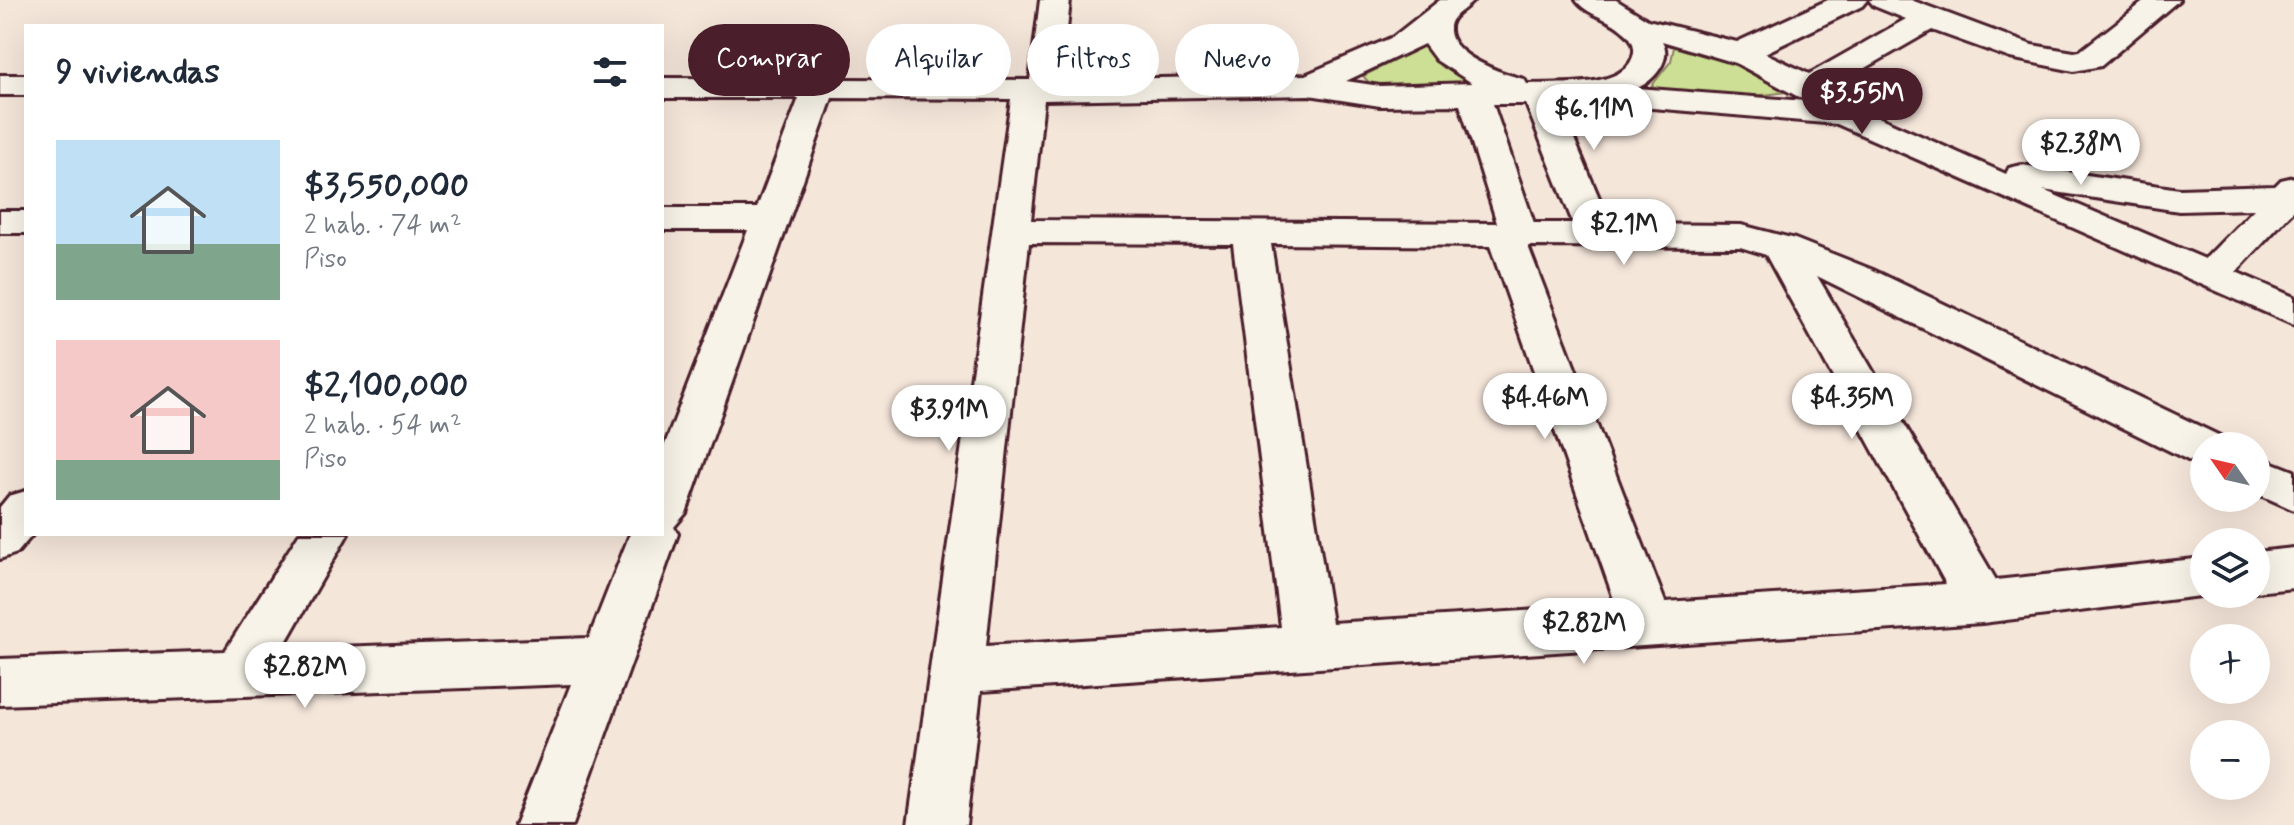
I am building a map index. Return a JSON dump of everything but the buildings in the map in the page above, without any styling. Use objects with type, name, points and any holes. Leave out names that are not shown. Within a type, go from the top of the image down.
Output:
[{"type":"street","points":[[1050,24],[1055,0]]},
{"type":"street","points":[[1576,93],[1609,88],[1634,78],[1648,63],[1650,46],[1638,27],[1620,13],[1592,0]]},
{"type":"street","points":[[1739,53],[1852,0]]},
{"type":"street","points":[[1884,0],[2044,59],[2077,64],[2090,59],[2164,0]]},
{"type":"street","points":[[1309,85],[1404,44],[1446,7]]},
{"type":"street","points":[[1446,7],[1435,38],[1447,55],[1470,71],[1501,84],[1538,92]]},
{"type":"street","points":[[1811,86],[1931,18]]},
{"type":"street","points":[[1638,27],[1691,36],[1739,53],[1811,86],[1844,114],[2294,312]]},
{"type":"street","points":[[0,85],[24,85]]},
{"type":"street","points":[[1159,88],[1309,85],[1380,96],[1576,93],[1844,114]]},
{"type":"street","points":[[664,88],[688,88]]},
{"type":"street","points":[[850,89],[1027,90]]},
{"type":"street","points":[[1538,92],[1596,235]]},
{"type":"street","points":[[1473,93],[1512,234],[1648,624]]},
{"type":"street","points":[[664,508],[817,96]]},
{"type":"street","points":[[937,825],[1012,231],[1036,96]]},
{"type":"street","points":[[1945,161],[2179,200],[2290,193]]},
{"type":"street","points":[[2211,276],[2290,193]]},
{"type":"street","points":[[664,219],[773,219]]},
{"type":"street","points":[[1012,231],[1741,236],[1781,247],[1859,279],[2190,441]]},
{"type":"street","points":[[1250,233],[1310,649]]},
{"type":"street","points":[[1781,247],[1982,602]]},
{"type":"street","points":[[2270,480],[2294,492]]},
{"type":"street","points":[[0,540],[24,511]]},
{"type":"street","points":[[239,674],[323,536]]},
{"type":"street","points":[[544,825],[653,536]]},
{"type":"street","points":[[2270,571],[2294,568]]},
{"type":"street","points":[[957,670],[1310,649],[1982,602],[2190,580]]},
{"type":"street","points":[[0,682],[606,660]]},
{"type":"green space","points":[[1676,38],[1769,74],[1786,92],[1735,96],[1650,88],[1671,61]]},
{"type":"green space","points":[[1430,43],[1480,84],[1374,88],[1363,76]]}]
